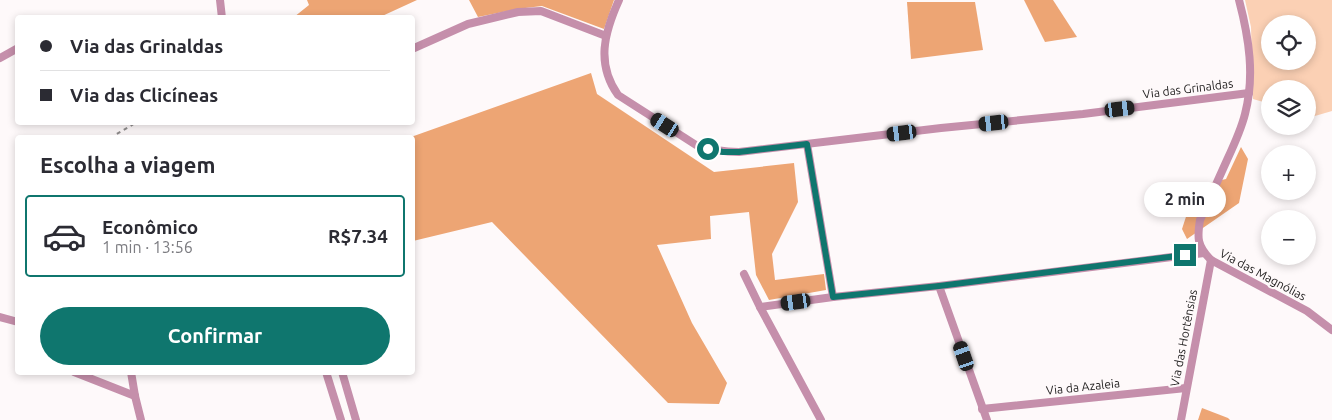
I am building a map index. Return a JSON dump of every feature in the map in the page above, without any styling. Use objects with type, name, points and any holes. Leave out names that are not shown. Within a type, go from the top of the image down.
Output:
[{"type":"street","points":[[220,0],[222,15]]},
{"type":"street","name":"Via das Grinaldas","points":[[619,0],[613,12],[606,36],[604,58],[606,74],[611,85],[618,95],[696,145],[723,152],[739,152],[941,128],[1084,114],[1249,93]]},
{"type":"street","name":"Via das Magnólias","points":[[1239,0],[1248,40],[1250,63],[1246,112],[1241,129],[1200,220],[1198,234],[1200,246],[1211,260],[1307,311],[1332,330]]},
{"type":"street","points":[[415,48],[468,24],[518,12],[541,11],[606,36]]},
{"type":"street","points":[[0,58],[15,50]]},
{"type":"street","points":[[807,144],[833,297]]},
{"type":"street","points":[[760,307],[1204,253]]},
{"type":"street","name":"Via das Hortênsias","points":[[1181,420],[1211,260]]},
{"type":"street","points":[[744,274],[821,420]]},
{"type":"street","points":[[939,286],[987,420]]},
{"type":"street","points":[[0,317],[15,321]]},
{"type":"street","points":[[82,375],[135,396]]},
{"type":"street","points":[[132,375],[141,420]]},
{"type":"street","points":[[327,375],[341,420]]},
{"type":"street","points":[[343,375],[356,420]]},
{"type":"street","name":"Via da Azaleia","points":[[982,409],[1186,388]]},
{"type":"path","points":[[115,135],[132,125]]},
{"type":"shaded area","points":[[307,0],[417,0],[384,15],[296,15],[309,5]]},
{"type":"shaded area","points":[[469,0],[614,0],[604,29],[542,6],[478,17]]},
{"type":"shaded area","points":[[1024,0],[1053,0],[1077,37],[1045,42]]},
{"type":"shaded area","points":[[1245,0],[1332,0],[1332,111],[1316,116],[1316,80],[1261,80],[1261,101],[1253,99],[1251,27]]},
{"type":"shaded area","points":[[907,2],[975,2],[983,50],[911,59]]},
{"type":"shaded area","points":[[591,73],[597,94],[714,172],[794,163],[798,202],[772,254],[775,280],[824,274],[826,290],[769,300],[756,275],[749,212],[710,216],[711,239],[657,245],[692,323],[727,383],[719,404],[668,403],[492,222],[415,241],[415,136]]},
{"type":"shaded area","points":[[1241,147],[1248,159],[1239,203],[1187,239],[1182,229],[1196,186],[1226,179]]},
{"type":"shaded area","points":[[1202,408],[1228,418],[1230,420],[1198,420]]},
{"type":"route","points":[[708,149],[723,152],[739,152],[807,144],[833,297],[939,286],[1185,255]]}]
